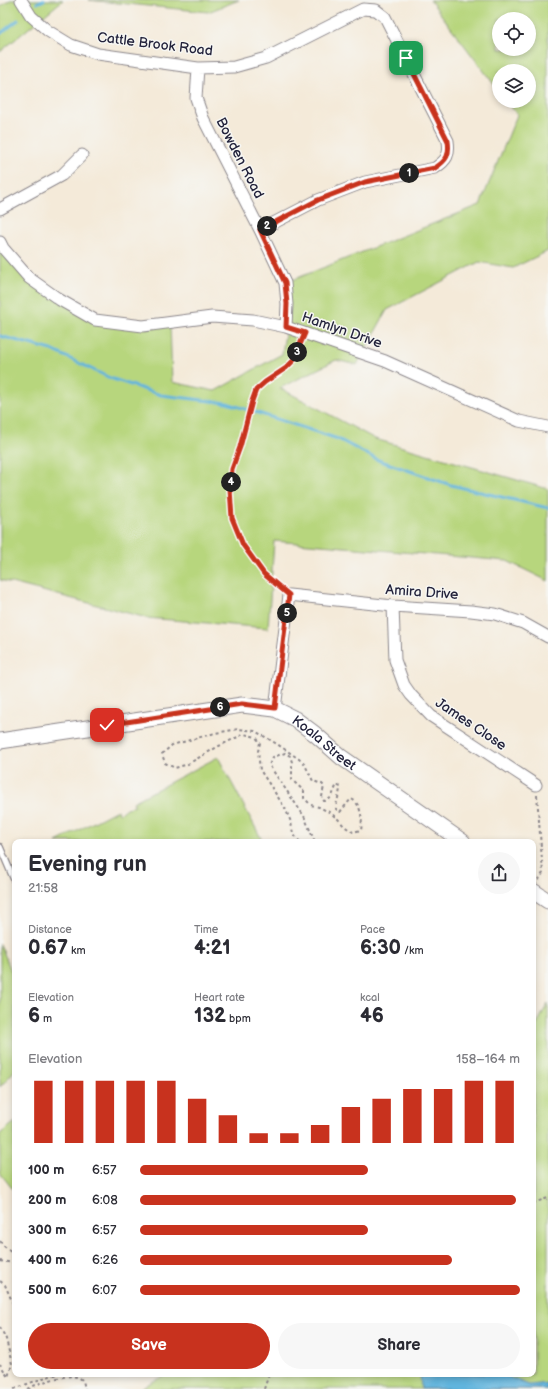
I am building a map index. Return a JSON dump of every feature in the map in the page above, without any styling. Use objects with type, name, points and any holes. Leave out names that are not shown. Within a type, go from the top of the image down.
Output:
[{"type":"street","name":"Cattle Brook Road","points":[[21,0],[32,16],[48,31],[71,45],[98,54],[198,68],[234,67],[266,58],[363,9],[376,10],[385,17],[448,141],[449,151],[445,161],[435,168],[365,182],[318,200],[260,230]]},
{"type":"street","name":"Bowden Road","points":[[198,68],[196,98],[203,118],[285,283],[287,304],[286,327]]},
{"type":"street","points":[[0,210],[62,175],[82,155]]},
{"type":"street","name":"Hamlyn Drive","points":[[0,242],[3,248],[29,278],[60,300],[95,320],[143,326],[212,317],[252,320],[286,327],[385,361],[519,420],[548,427]]},
{"type":"street","points":[[275,708],[289,595]]},
{"type":"street","name":"Amira Drive","points":[[289,595],[393,606],[495,614],[523,623],[548,637]]},
{"type":"street","name":"James Close","points":[[393,606],[395,660],[404,685],[411,695],[431,716],[536,786]]},
{"type":"street","name":"Koala Street","points":[[0,741],[242,704],[275,708],[295,719],[316,734],[341,757],[459,839]]},
{"type":"street","points":[[536,890],[548,901]]},
{"type":"lane","points":[[0,847],[12,875]]},
{"type":"path","points":[[289,595],[264,574],[243,545],[232,518],[230,489],[232,469],[240,447],[256,390],[293,361],[305,333]]},
{"type":"path","points":[[298,839],[294,834],[285,808],[260,770],[258,751],[260,743],[256,737],[244,734],[218,746],[188,764],[174,768],[165,763],[162,754],[172,745],[208,735],[239,729],[255,731],[278,744],[305,765],[314,781],[324,786],[322,797],[324,801],[327,801],[332,796],[337,785],[340,787],[340,791],[336,803],[336,809],[340,812],[351,799],[355,800],[358,804],[363,823],[361,830],[353,832],[329,812],[311,805],[304,798],[304,790],[292,780],[292,762],[290,756],[284,753],[273,757],[269,765],[304,816],[314,839]]},
{"type":"path","points":[[536,786],[543,873],[536,885]]},
{"type":"path","points":[[536,1202],[548,1198]]},
{"type":"path","points":[[0,1240],[12,1253]]},
{"type":"path","points":[[0,1261],[12,1263]]},
{"type":"path","points":[[0,1281],[5,1285],[12,1301]]},
{"type":"path","points":[[0,1327],[6,1339],[12,1364],[8,1377],[0,1364]]},
{"type":"path","points":[[14,1389],[46,1377]]},
{"type":"path","points":[[28,1389],[42,1382],[67,1377],[78,1377],[83,1381],[85,1389]]},
{"type":"path","points":[[264,1389],[268,1377]]},
{"type":"green space","points":[[10,0],[63,0],[0,52],[0,7]]},
{"type":"green space","points":[[88,0],[239,0],[208,12]]},
{"type":"green space","points":[[430,0],[548,0],[548,251],[513,268],[479,262],[387,310],[357,365],[336,360],[280,388],[375,439],[548,489],[548,581],[507,561],[274,541],[268,628],[147,618],[0,580],[0,242],[29,278],[95,320],[170,322],[172,382],[215,391],[282,354],[286,327],[285,283],[480,205],[517,115],[512,108],[536,108],[536,64],[492,64],[492,82]]},
{"type":"green space","points":[[218,757],[261,839],[62,839],[117,810],[119,814],[126,808],[135,806],[133,802]]},
{"type":"green space","points":[[0,944],[12,973],[12,1073],[0,1087]]},
{"type":"green space","points":[[548,1003],[548,1389],[139,1389],[161,1377],[536,1377],[536,1026]]},
{"type":"green space","points":[[12,1124],[12,1188],[0,1173],[0,1134]]},
{"type":"water","points":[[420,1377],[509,1377],[529,1385],[548,1383],[548,1389],[421,1389]]},
{"type":"waterway","points":[[37,3],[44,0]]},
{"type":"waterway","points":[[0,34],[18,20]]},
{"type":"waterway","points":[[0,336],[52,350],[110,378],[161,395],[227,403],[338,439],[378,460],[451,485],[548,508]]},
{"type":"route","points":[[107,725],[242,704],[275,708],[289,595],[264,574],[243,545],[232,518],[230,489],[232,469],[240,447],[256,390],[293,361],[305,333],[286,327],[287,304],[285,283],[260,230],[318,200],[365,182],[435,168],[445,161],[449,151],[448,141],[406,58]]}]
